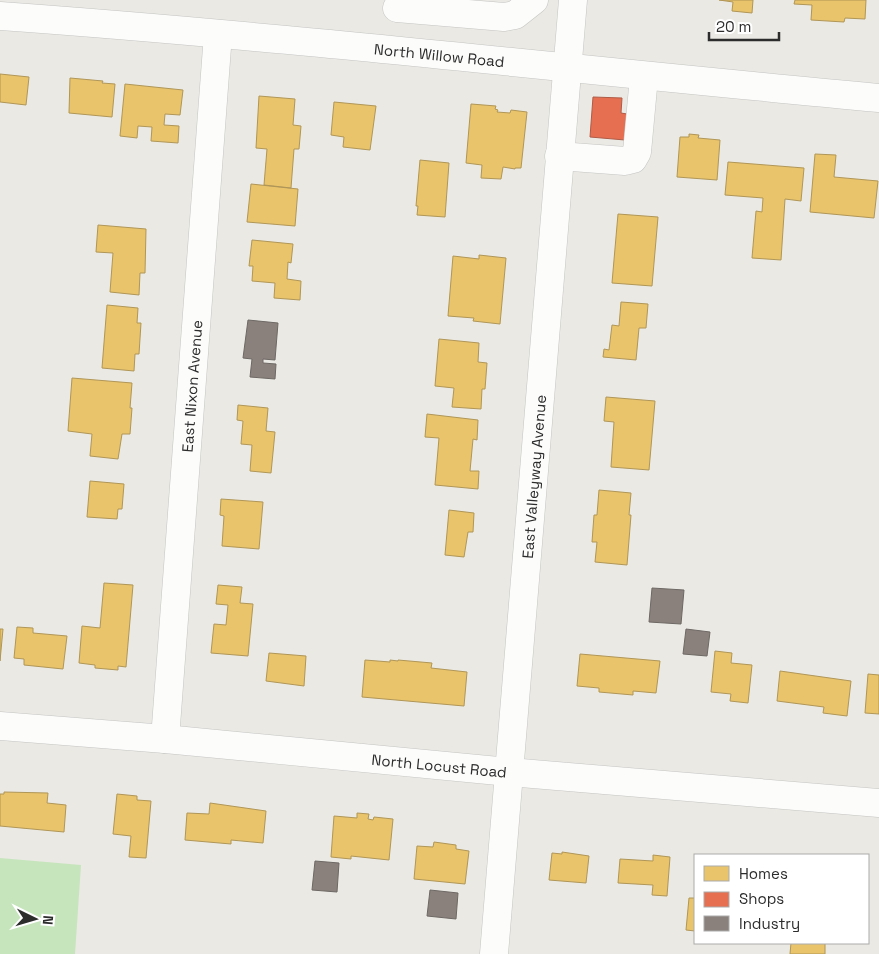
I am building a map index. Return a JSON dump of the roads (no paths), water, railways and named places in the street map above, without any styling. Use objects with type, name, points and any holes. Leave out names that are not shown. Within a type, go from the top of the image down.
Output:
[{"type":"street","points":[[392,51],[397,4],[504,17],[515,15],[534,0]]},
{"type":"street","name":"East Valleyway Avenue","points":[[494,954],[573,0]]},
{"type":"street","name":"North Willow Road","points":[[0,16],[67,11],[218,34],[644,77],[879,98]]},
{"type":"street","name":"East Nixon Avenue","points":[[166,739],[218,34]]},
{"type":"street","points":[[559,156],[625,161],[633,159],[637,152],[644,77]]},
{"type":"street","name":"North Locust Road","points":[[0,726],[166,739],[509,772],[879,803]]}]
